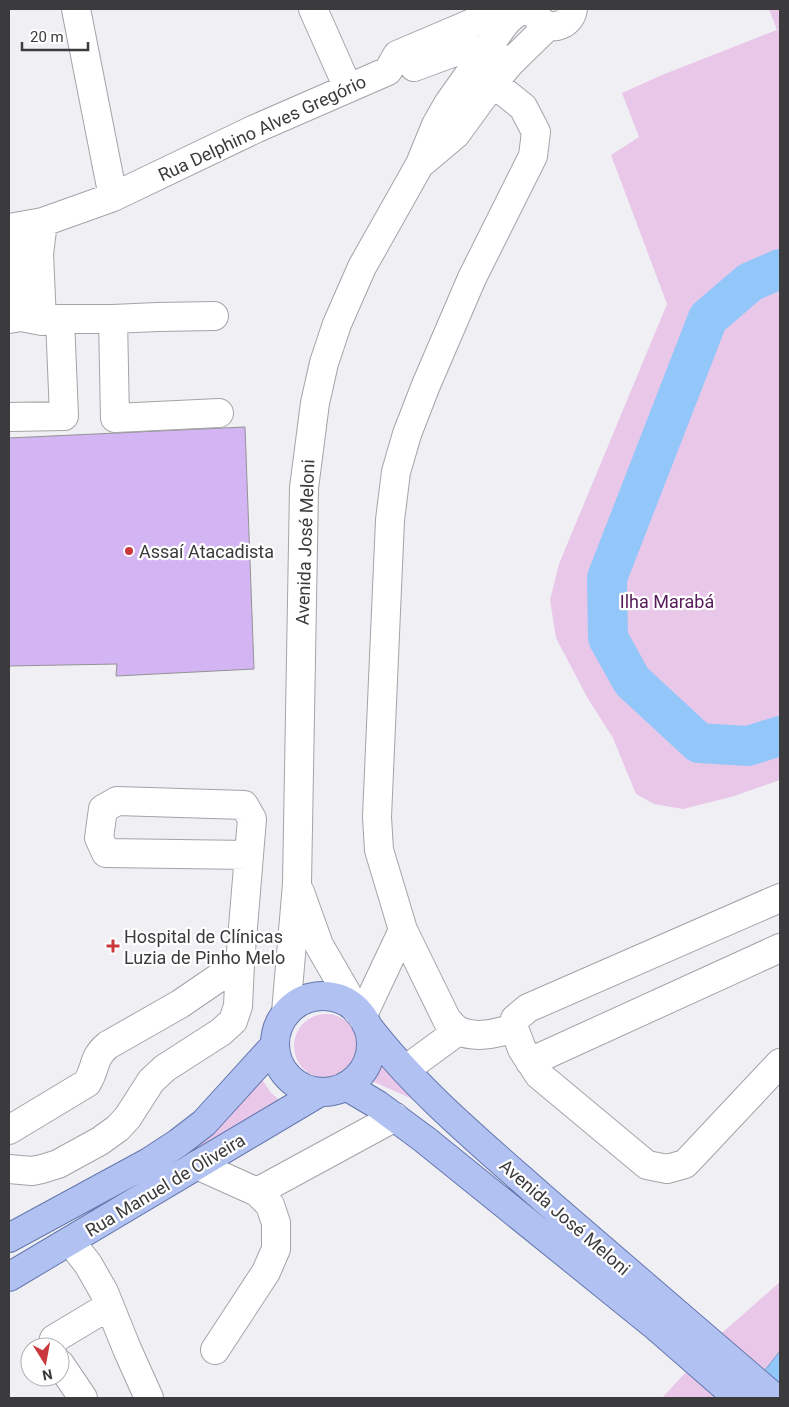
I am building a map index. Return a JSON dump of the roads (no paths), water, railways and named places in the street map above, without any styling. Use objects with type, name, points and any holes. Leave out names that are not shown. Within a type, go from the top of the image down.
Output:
[{"type":"main road","points":[[313,997],[329,997],[344,1001],[362,1017],[370,1038],[370,1052],[366,1066],[357,1078],[333,1089],[306,1090],[283,1072],[277,1060],[274,1046],[275,1034],[286,1014],[298,1003],[313,997]]},
{"type":"main road","name":"Avenida José Meloni","points":[[362,1017],[386,1050],[404,1070],[662,1317],[738,1398]]},
{"type":"main road","name":"Rua Manuel de Oliveira","points":[[9,1238],[149,1162],[178,1143],[204,1123],[274,1046]]},
{"type":"main road","name":"Avenida José Meloni","points":[[333,1089],[362,1095],[395,1117],[662,1317],[775,1398]]},
{"type":"main road","name":"Rua Manuel de Oliveira","points":[[9,1276],[198,1165],[333,1089]]},
{"type":"street","points":[[76,9],[113,197]]},
{"type":"street","points":[[313,9],[348,88]]},
{"type":"street","name":"Rua Delphino Alves Gregório","points":[[10,228],[43,222],[113,197],[255,129],[348,88],[398,70],[397,55],[505,9]]},
{"type":"street","points":[[420,164],[436,125],[448,104],[509,19],[522,9]]},
{"type":"street","points":[[420,164],[456,134],[493,83],[511,62],[542,17],[561,25],[571,17],[573,9]]},
{"type":"street","points":[[398,70],[460,50],[476,49],[486,51],[511,62]]},
{"type":"street","points":[[398,70],[427,71],[438,76],[444,85],[448,104]]},
{"type":"street","points":[[493,83],[523,107],[536,132],[533,156],[472,278],[426,385],[396,472],[390,520],[377,817],[379,850],[404,930],[447,1020],[458,1031],[476,1034],[495,1034],[514,1028]]},
{"type":"street","name":"Avenida José Meloni","points":[[286,1014],[297,884],[304,488],[315,403],[324,363],[337,324],[362,267],[420,164]]},
{"type":"street","points":[[33,319],[43,222]]},
{"type":"street","points":[[9,417],[64,416],[33,319],[10,228]]},
{"type":"street","points":[[33,319],[214,316]]},
{"type":"street","points":[[113,319],[115,418],[219,413]]},
{"type":"street","points":[[9,1168],[32,1171],[58,1164],[100,1141],[118,1128],[128,1117],[151,1081],[165,1068],[222,1032],[233,1021],[238,1006],[252,819],[244,805],[117,801],[103,809],[99,838],[106,853],[249,855]]},
{"type":"street","name":"Avenida José Meloni","points":[[297,884],[319,945],[362,1017]]},
{"type":"street","points":[[778,903],[528,1008],[515,1018],[514,1028],[522,1049],[539,1075],[647,1165],[666,1169],[685,1164],[780,1063]]},
{"type":"street","points":[[362,1017],[404,930]]},
{"type":"street","points":[[530,1062],[780,948]]},
{"type":"street","points":[[9,1130],[87,1083],[92,1075],[99,1052],[108,1045],[180,1004],[240,963]]},
{"type":"street","points":[[404,1070],[458,1031]]},
{"type":"street","points":[[257,1192],[395,1117]]},
{"type":"street","points":[[198,1165],[257,1192],[270,1205],[276,1223],[276,1249],[266,1272],[215,1350]]},
{"type":"street","points":[[70,1241],[88,1264],[104,1292],[149,1398]]},
{"type":"street","points":[[57,1337],[109,1306]]},
{"type":"street","points":[[70,1379],[82,1398]]},
{"type":"water","points":[[780,1351],[780,1398],[743,1398]]},
{"type":"waterway","points":[[780,269],[750,282],[708,318],[607,578],[608,638],[632,681],[699,743],[748,746],[780,736]]},
{"type":"place","name":"Assaí Atacadista","points":[[129,551]]},
{"type":"place","name":"Hospital de Clínicas Luzia de Pinho Melo","points":[[113,946]]},
{"type":"park label","name":"Ilha Marabá","points":[[667,601]]}]
